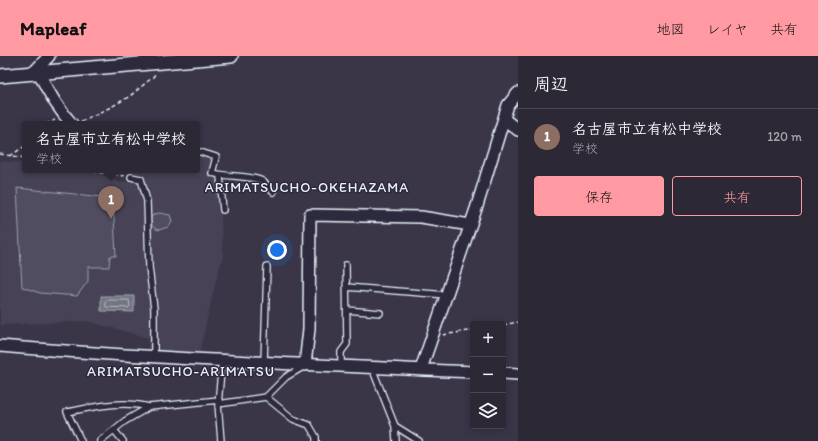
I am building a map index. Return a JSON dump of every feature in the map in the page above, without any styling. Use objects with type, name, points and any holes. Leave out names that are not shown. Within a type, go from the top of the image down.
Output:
[{"type":"street","points":[[36,73],[49,56]]},
{"type":"street","points":[[0,76],[129,61],[231,56]]},
{"type":"street","points":[[36,73],[69,121]]},
{"type":"street","points":[[422,369],[508,105],[518,93]]},
{"type":"street","points":[[504,119],[518,130]]},
{"type":"street","points":[[306,365],[309,329],[310,215],[420,218],[470,225]]},
{"type":"street","points":[[0,346],[154,358],[470,372]]},
{"type":"street","points":[[506,373],[518,374]]},
{"type":"lane","points":[[200,152],[216,157],[212,174],[263,181],[273,192]]},
{"type":"lane","points":[[220,176],[223,210]]},
{"type":"lane","points":[[131,177],[141,179],[147,201],[149,267],[154,309],[154,358]]},
{"type":"lane","points":[[341,367],[341,352],[347,344],[346,265]]},
{"type":"lane","points":[[264,364],[267,266]]},
{"type":"lane","points":[[346,288],[447,295]]},
{"type":"lane","points":[[347,310],[380,313]]},
{"type":"lane","points":[[221,441],[218,402],[222,361]]},
{"type":"lane","points":[[81,441],[67,412],[115,404],[149,407],[266,397],[286,377],[306,365]]},
{"type":"lane","points":[[372,368],[395,426],[396,441]]},
{"type":"lane","points":[[266,397],[293,419],[308,425],[316,437],[316,441]]},
{"type":"lane","points":[[100,441],[125,421],[149,407]]},
{"type":"lane","points":[[395,426],[418,441]]},
{"type":"lane","points":[[114,430],[123,441]]},
{"type":"path","points":[[82,121],[124,100],[153,77],[156,72]]},
{"type":"path","points":[[9,156],[22,148]]},
{"type":"path","points":[[0,154],[22,158]]},
{"type":"path","points":[[105,173],[131,177]]},
{"type":"path","points":[[506,324],[518,322]]},
{"type":"path","points":[[433,336],[470,330]]},
{"type":"shaded area","points":[[200,156],[215,161],[209,175],[219,179],[223,256],[199,355],[147,352],[149,338],[87,321],[0,325],[0,161],[22,163],[22,173],[94,173],[115,177],[117,182],[133,181],[134,173],[200,173]]},
{"type":"shaded area","points":[[17,188],[113,198],[116,256],[110,256],[109,267],[88,267],[88,281],[77,296],[40,293],[22,287]]},
{"type":"shaded area","points":[[160,213],[170,215],[172,221],[168,227],[159,230],[152,224],[151,217]]},
{"type":"water","points":[[101,296],[134,296],[134,312],[101,311]]},
{"type":"place","name":"名古屋市立有松中学校","points":[[111,219]]},
{"type":"district","name":"ARIMATSUCHO-OKEHAZAMA","points":[[307,187]]},
{"type":"district","name":"ARIMATSUCHO-ARIMATSU","points":[[181,371]]}]
